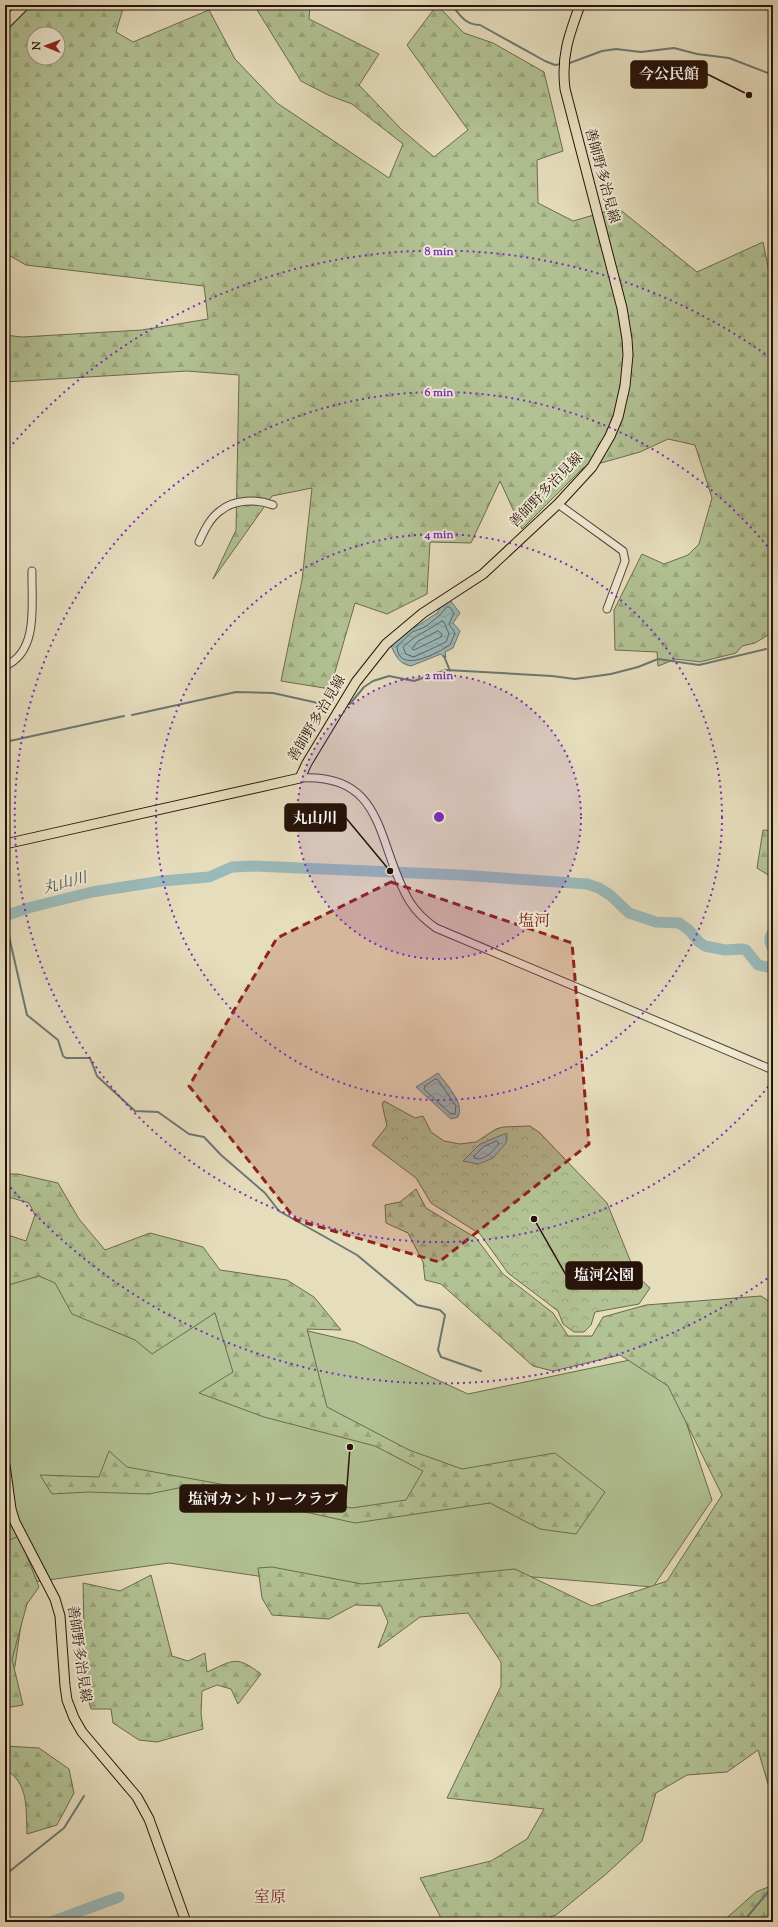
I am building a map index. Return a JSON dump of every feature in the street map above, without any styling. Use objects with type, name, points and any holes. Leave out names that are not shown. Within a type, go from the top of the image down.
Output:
[{"type":"highway","points":[[5,24],[23,5]]},
{"type":"main road","name":"善師野多治見線","points":[[300,778],[307,763],[356,682],[386,644],[423,613],[483,574],[558,504],[592,467],[610,436],[618,417],[625,386],[628,355],[622,308],[567,104],[563,64],[567,42],[580,5]]},
{"type":"main road","points":[[5,844],[300,778]]},
{"type":"main road","name":"善師野多治見線","points":[[5,1466],[11,1510],[15,1522],[55,1599],[60,1616],[66,1693],[74,1718],[82,1732],[137,1797],[149,1819],[186,1922]]},
{"type":"street","points":[[199,542],[213,518],[229,505],[262,500],[273,505]]},
{"type":"street","points":[[558,504],[623,550],[625,561],[606,609]]},
{"type":"street","points":[[5,666],[19,655],[31,633],[32,571]]},
{"type":"street","points":[[300,778],[326,778],[347,785],[356,792],[374,814],[399,879],[410,901],[417,912],[436,928],[773,1070]]},
{"type":"highlighted area","points":[[391,882],[572,943],[589,1144],[439,1262],[296,1220],[189,1086],[277,938]]},
{"type":"green space","points":[[5,5],[124,5],[116,32],[133,42],[209,10],[235,59],[277,103],[389,178],[403,144],[352,104],[328,95],[301,81],[254,5],[310,5],[309,19],[379,54],[359,85],[402,130],[434,157],[468,130],[407,45],[437,5],[464,33],[493,43],[544,72],[563,151],[537,160],[538,203],[573,221],[618,208],[697,272],[763,242],[773,291],[773,632],[755,643],[742,646],[736,653],[700,662],[676,659],[658,666],[657,652],[615,650],[614,610],[642,554],[664,564],[688,555],[699,544],[712,498],[695,445],[668,439],[640,452],[583,468],[522,529],[500,481],[471,543],[430,542],[427,594],[387,614],[355,603],[330,689],[281,681],[302,580],[312,488],[272,496],[213,579],[236,530],[239,375],[187,371],[5,382],[5,335],[22,337],[142,330],[208,319],[204,286],[26,265],[5,253]]},
{"type":"green space","points":[[763,830],[773,831],[773,878],[757,868]]},
{"type":"green space","points":[[384,1101],[415,1118],[423,1116],[431,1132],[444,1141],[460,1144],[476,1142],[496,1129],[503,1127],[530,1126],[540,1133],[607,1203],[636,1275],[650,1288],[639,1304],[595,1312],[591,1325],[584,1332],[574,1332],[563,1324],[558,1311],[508,1273],[480,1234],[431,1203],[416,1178],[372,1145],[387,1126],[382,1104]]},
{"type":"green space","points":[[5,1174],[18,1174],[58,1183],[79,1219],[105,1250],[150,1233],[203,1247],[220,1270],[287,1280],[314,1297],[341,1330],[307,1329],[327,1407],[409,1450],[462,1469],[555,1453],[605,1492],[576,1534],[540,1529],[490,1503],[355,1523],[188,1486],[149,1494],[88,1492],[52,1494],[40,1475],[99,1477],[109,1451],[127,1467],[352,1508],[406,1500],[423,1471],[375,1446],[264,1417],[199,1393],[233,1372],[215,1313],[152,1354],[135,1340],[72,1314],[55,1283],[39,1276],[5,1286],[5,1234],[26,1241],[35,1215],[29,1203],[5,1196]]},
{"type":"green space","points":[[416,1189],[426,1208],[476,1238],[503,1274],[553,1313],[568,1336],[592,1336],[603,1317],[646,1305],[761,1296],[773,1304],[773,1796],[771,1794],[758,1750],[727,1772],[687,1775],[656,1793],[642,1841],[605,1875],[556,1915],[533,1922],[451,1922],[441,1918],[420,1878],[491,1861],[527,1839],[544,1809],[447,1798],[501,1686],[501,1662],[468,1613],[420,1617],[378,1648],[388,1622],[381,1606],[355,1605],[329,1619],[272,1615],[262,1598],[258,1568],[272,1567],[362,1584],[515,1569],[592,1606],[667,1581],[722,1495],[668,1386],[620,1355],[553,1371],[533,1366],[441,1284],[425,1280],[423,1262],[408,1233],[386,1223],[385,1205],[400,1202]]},
{"type":"green space","points":[[5,1264],[21,1264],[355,1342],[468,1394],[663,1353],[712,1500],[653,1587],[509,1575],[360,1591],[169,1563],[27,1583],[15,1666],[5,1682]]},
{"type":"green space","points":[[19,1536],[39,1587],[27,1604],[12,1659],[23,1705],[5,1708],[5,1542]]},
{"type":"green space","points":[[151,1575],[172,1656],[188,1661],[205,1653],[207,1672],[229,1662],[235,1661],[246,1664],[261,1674],[238,1704],[231,1689],[217,1685],[202,1691],[201,1713],[203,1729],[157,1742],[139,1740],[113,1723],[111,1709],[91,1709],[77,1660],[84,1631],[83,1583],[120,1591]]},
{"type":"green space","points":[[5,1746],[39,1748],[69,1769],[74,1793],[57,1825],[27,1834],[25,1798],[18,1781],[13,1775],[5,1770]]},
{"type":"green space","points":[[773,1885],[773,1922],[722,1922],[756,1892]]},
{"type":"water","points":[[450,600],[460,613],[453,623],[460,631],[453,648],[445,652],[446,657],[444,658],[441,654],[411,666],[401,661],[396,656],[391,646],[412,627],[414,628],[437,613],[441,606]]},
{"type":"water","points":[[438,1073],[457,1100],[459,1106],[458,1117],[451,1119],[416,1087]]},
{"type":"water","points":[[507,1133],[506,1143],[493,1158],[479,1164],[463,1161],[480,1144]]},
{"type":"waterway","points":[[452,5],[467,22],[480,25],[545,61],[555,65],[561,64]]},
{"type":"waterway","points":[[567,64],[602,51],[616,49],[641,52],[674,48],[697,54],[729,58],[773,75]]},
{"type":"waterway","points":[[347,704],[350,704],[364,687],[373,681],[389,676],[414,681],[446,670],[552,676],[575,679],[611,674],[638,667],[658,659],[699,665],[766,649]]},
{"type":"waterway","points":[[444,656],[450,671]]},
{"type":"waterway","points":[[132,715],[236,692],[273,693],[318,703],[334,703]]},
{"type":"waterway","points":[[5,742],[124,716]]},
{"type":"waterway","name":"丸山川","points":[[5,916],[28,908],[92,892],[162,881],[209,877],[232,867],[253,866],[460,875],[587,884],[599,888],[610,895],[629,913],[656,922],[679,923],[689,930],[699,942],[705,946],[725,950],[746,950],[758,965],[767,967],[773,965]]},
{"type":"waterway","points":[[5,919],[27,1015],[58,1040],[63,1056],[66,1058],[90,1058],[97,1076],[135,1111],[158,1112],[189,1134],[204,1137],[221,1155],[265,1193],[279,1211],[357,1255],[417,1305],[440,1310],[445,1315],[438,1350],[441,1357],[481,1371]]},
{"type":"waterway","name":"丸山川","points":[[773,932],[770,936],[773,949]]},
{"type":"waterway","points":[[5,1875],[64,1828],[84,1796]]},
{"type":"waterway","points":[[743,1922],[773,1886]]},
{"type":"waterway","points":[[51,1922],[119,1897]]},
{"type":"place","name":"今公民館","points":[[749,95]]},
{"type":"place","name":"丸山川","points":[[390,871]]},
{"type":"place","name":"塩河公園","points":[[534,1219]]},
{"type":"place","name":"塩河カントリークラブ","points":[[350,1447]]},
{"type":"district","name":"塩河","points":[[534,922]]},
{"type":"district","name":"室原","points":[[270,1898]]}]
